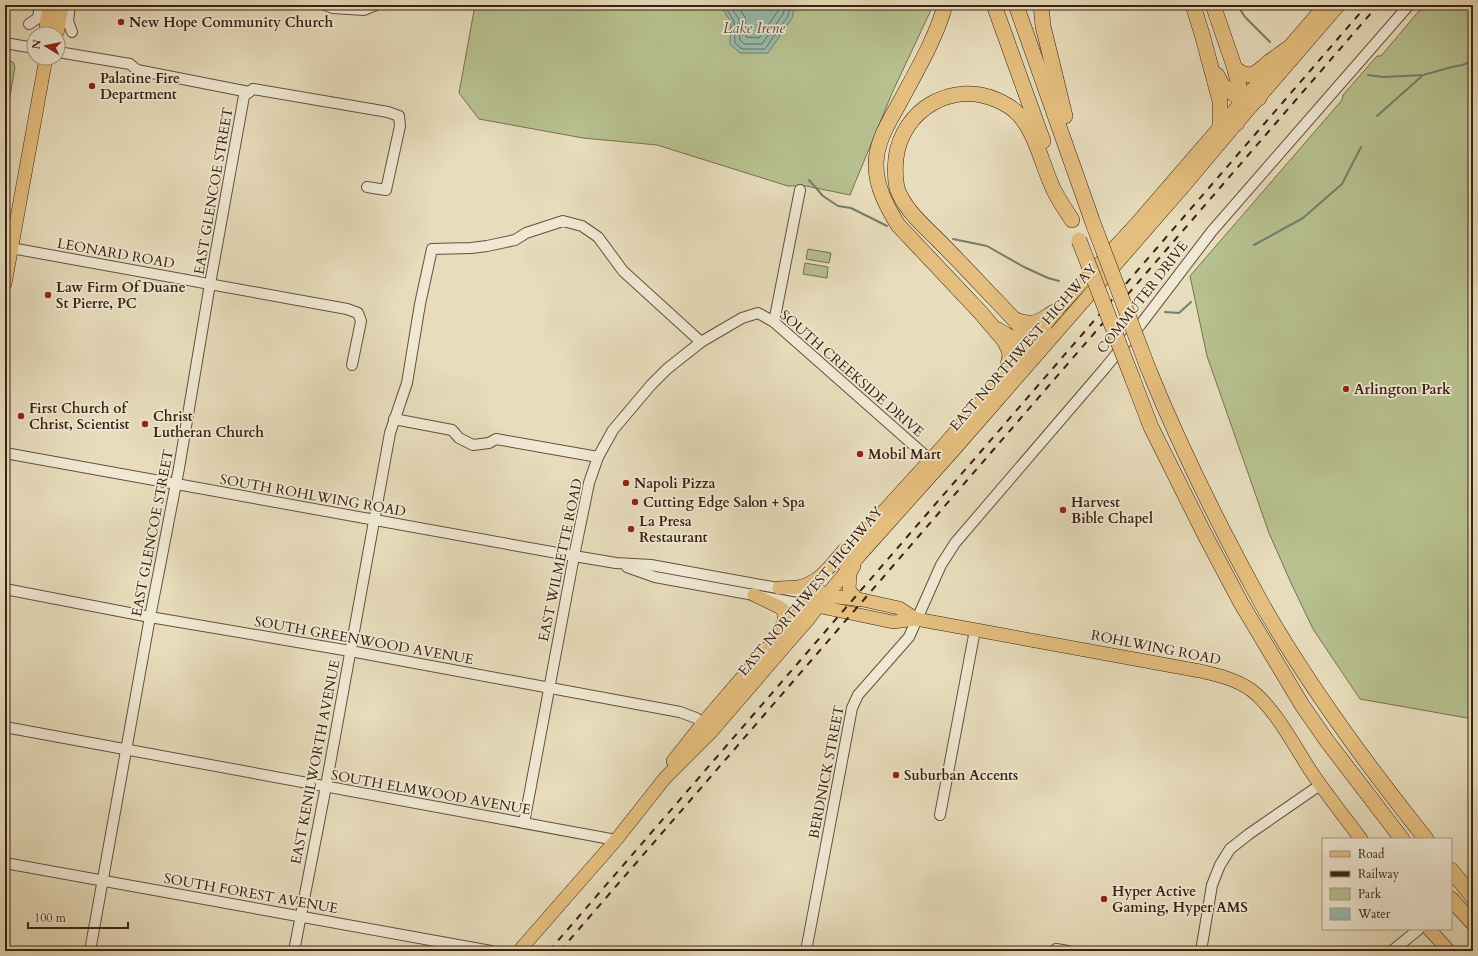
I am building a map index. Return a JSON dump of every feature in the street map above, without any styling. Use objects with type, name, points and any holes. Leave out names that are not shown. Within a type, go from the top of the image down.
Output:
[{"type":"highway","points":[[945,5],[919,66],[882,136],[876,165],[878,182],[888,210],[898,225],[1004,340],[1010,356],[1007,370]]},
{"type":"highway","points":[[994,5],[1079,240],[1151,427],[1195,517],[1241,603],[1302,706],[1347,769],[1401,838]]},
{"type":"highway","points":[[1016,5],[1086,198]]},
{"type":"highway","points":[[1041,5],[1046,39],[1093,223],[1148,368],[1192,468],[1263,604],[1337,722],[1425,838]]},
{"type":"highway","points":[[1193,5],[1207,50],[1220,101],[1220,125]]},
{"type":"highway","points":[[1213,5],[1243,101],[1237,123]]},
{"type":"highway","points":[[1234,69],[1246,74],[1260,72],[1268,63],[1287,49]]},
{"type":"highway","points":[[1207,50],[1222,85],[1243,101],[1258,98]]},
{"type":"highway","points":[[1035,347],[1016,320],[927,229],[905,204],[898,188],[895,176],[898,145],[905,128],[916,115],[930,105],[942,98],[954,95],[981,94],[1007,105],[1016,111],[1032,136],[1052,187],[1072,220]]},
{"type":"highway","points":[[1016,320],[1028,324],[1038,322],[1056,311]]},
{"type":"highway","points":[[995,329],[1014,340],[1035,347]]},
{"type":"highway","points":[[1035,347],[1052,336]]},
{"type":"highway","points":[[1452,871],[1473,897]]},
{"type":"highway","points":[[1452,900],[1473,923]]},
{"type":"main road","points":[[46,26],[50,5]]},
{"type":"main road","points":[[59,26],[62,5]]},
{"type":"main road","name":"EAST NORTHWEST HIGHWAY","points":[[519,951],[616,840],[665,778],[673,760],[707,727],[807,621],[817,601],[881,514],[934,463],[1035,347],[1056,311],[1135,225],[1324,5]]},
{"type":"main road","name":"EAST NORTHWEST HIGHWAY","points":[[1052,336],[1185,185],[1339,5]]},
{"type":"main road","points":[[5,284],[45,66]]},
{"type":"main road","name":"EAST NORTHWEST HIGHWAY","points":[[707,727],[775,638],[817,601],[860,555],[1007,370],[1035,347]]},
{"type":"main road","points":[[779,588],[798,587],[813,582],[820,577],[871,519],[881,514]]},
{"type":"main road","points":[[858,600],[849,590],[848,581],[860,555]]},
{"type":"main road","points":[[754,595],[779,606],[783,610],[785,620],[775,638]]},
{"type":"main road","name":"ROHLWING ROAD","points":[[817,601],[858,600],[899,608],[916,619]]},
{"type":"main road","name":"ROHLWING ROAD","points":[[817,601],[893,622],[916,619],[1200,671],[1228,678],[1249,688],[1260,697],[1270,709],[1320,785],[1360,838]]},
{"type":"main road","points":[[1430,930],[1449,951]]},
{"type":"street","points":[[28,24],[38,18],[40,5]]},
{"type":"street","points":[[70,5],[68,21],[72,32]]},
{"type":"street","points":[[325,5],[333,8],[364,10],[376,5]]},
{"type":"street","name":"COMMUTER DRIVE","points":[[916,619],[941,565],[955,543],[1105,368],[1212,231],[1409,5]]},
{"type":"street","points":[[5,43],[26,47]]},
{"type":"street","points":[[66,53],[130,64],[137,70],[247,94],[253,89],[388,112],[399,116],[400,126],[386,190],[367,187]]},
{"type":"street","name":"EAST GLENCOE STREET","points":[[90,951],[150,617],[176,484],[210,284],[247,94]]},
{"type":"street","points":[[774,322],[800,190]]},
{"type":"street","name":"EAST KENILWORTH AVENUE","points":[[294,951],[326,786],[390,433],[407,383],[420,304],[432,249],[487,246],[515,240],[526,234],[562,222],[582,226],[598,237],[623,271],[701,342]]},
{"type":"street","name":"LEONARD ROAD","points":[[12,248],[347,309],[358,313],[361,321],[352,365]]},
{"type":"street","name":"SOUTH CREEKSIDE DRIVE","points":[[701,342],[742,318],[758,313],[774,322],[934,463]]},
{"type":"street","name":"EAST WILMETTE ROAD","points":[[524,823],[574,556],[589,483],[598,457],[613,430],[651,385],[667,369],[701,342]]},
{"type":"street","points":[[394,420],[452,430],[459,438],[473,445],[489,443],[496,439],[598,457]]},
{"type":"street","name":"SOUTH ROHLWING ROAD","points":[[5,453],[574,556],[616,563],[652,565],[779,588],[817,601]]},
{"type":"street","name":"SOUTH ROHLWING ROAD","points":[[616,563],[655,577],[754,595],[817,601]]},
{"type":"street","name":"SOUTH GREENWOOD AVENUE","points":[[5,589],[150,617],[350,651],[680,712],[696,718],[707,727]]},
{"type":"street","name":"BERDNICK STREET","points":[[806,951],[852,708],[858,695],[909,636],[916,619]]},
{"type":"street","points":[[940,815],[975,630]]},
{"type":"street","name":"SOUTH ELMWOOD AVENUE","points":[[5,727],[616,840]]},
{"type":"street","points":[[1201,951],[1212,885],[1220,865],[1230,849],[1248,834],[1320,785]]},
{"type":"street","name":"SOUTH FOREST AVENUE","points":[[5,864],[491,951]]},
{"type":"street","points":[[1392,951],[1418,930]]},
{"type":"street","points":[[1056,949],[1068,951]]},
{"type":"green space","points":[[475,5],[932,5],[893,91],[850,195],[806,186],[788,186],[657,145],[583,138],[479,119],[459,93]]},
{"type":"green space","name":"Arlington Park","points":[[1424,5],[1473,5],[1473,719],[1360,699],[1313,629],[1269,533],[1207,356],[1190,276],[1342,100],[1343,95],[1377,56],[1381,56]]},
{"type":"green space","points":[[5,61],[13,62],[15,67],[5,125]]},
{"type":"green space","points":[[808,249],[831,253],[829,263],[806,259]]},
{"type":"green space","points":[[805,263],[828,267],[827,278],[803,274]]},
{"type":"water","name":"Lake Irene","points":[[720,5],[795,5],[792,18],[768,53],[740,53],[730,44],[731,22]]},
{"type":"waterway","points":[[1237,5],[1245,17],[1270,42]]},
{"type":"waterway","points":[[1368,75],[1383,77],[1423,75],[1473,61]]},
{"type":"waterway","points":[[1377,116],[1422,76]]},
{"type":"waterway","points":[[1254,245],[1303,218],[1342,184],[1361,147]]},
{"type":"waterway","points":[[809,180],[823,196],[838,206],[851,208],[887,226]]},
{"type":"waterway","points":[[953,239],[987,246],[1024,267],[1048,278],[1059,281]]},
{"type":"waterway","points":[[1165,312],[1179,313],[1191,302]]},
{"type":"railway","points":[[549,951],[1367,5]]},
{"type":"railway","points":[[560,951],[1378,5]]},
{"type":"place","name":"New Hope Community Church","points":[[121,22]]},
{"type":"place","name":"Palatine Fire Department","points":[[92,86]]},
{"type":"place","name":"Law Firm Of Duane St Pierre, PC","points":[[48,295]]},
{"type":"place","name":"Arlington Park","points":[[1346,389]]},
{"type":"place","name":"First Church of Christ, Scientist","points":[[21,416]]},
{"type":"place","name":"Christ Lutheran Church","points":[[145,424]]},
{"type":"place","name":"Mobil Mart","points":[[860,454]]},
{"type":"place","name":"Napoli Pizza","points":[[626,483]]},
{"type":"place","name":"Cutting Edge Salon + Spa","points":[[635,502]]},
{"type":"place","name":"Harvest Bible Chapel","points":[[1063,510]]},
{"type":"place","name":"La Presa Restaurant","points":[[631,529]]},
{"type":"place","name":"Suburban Accents","points":[[896,775]]},
{"type":"place","name":"Hyper Active Gaming, Hyper AMS","points":[[1104,899]]}]
